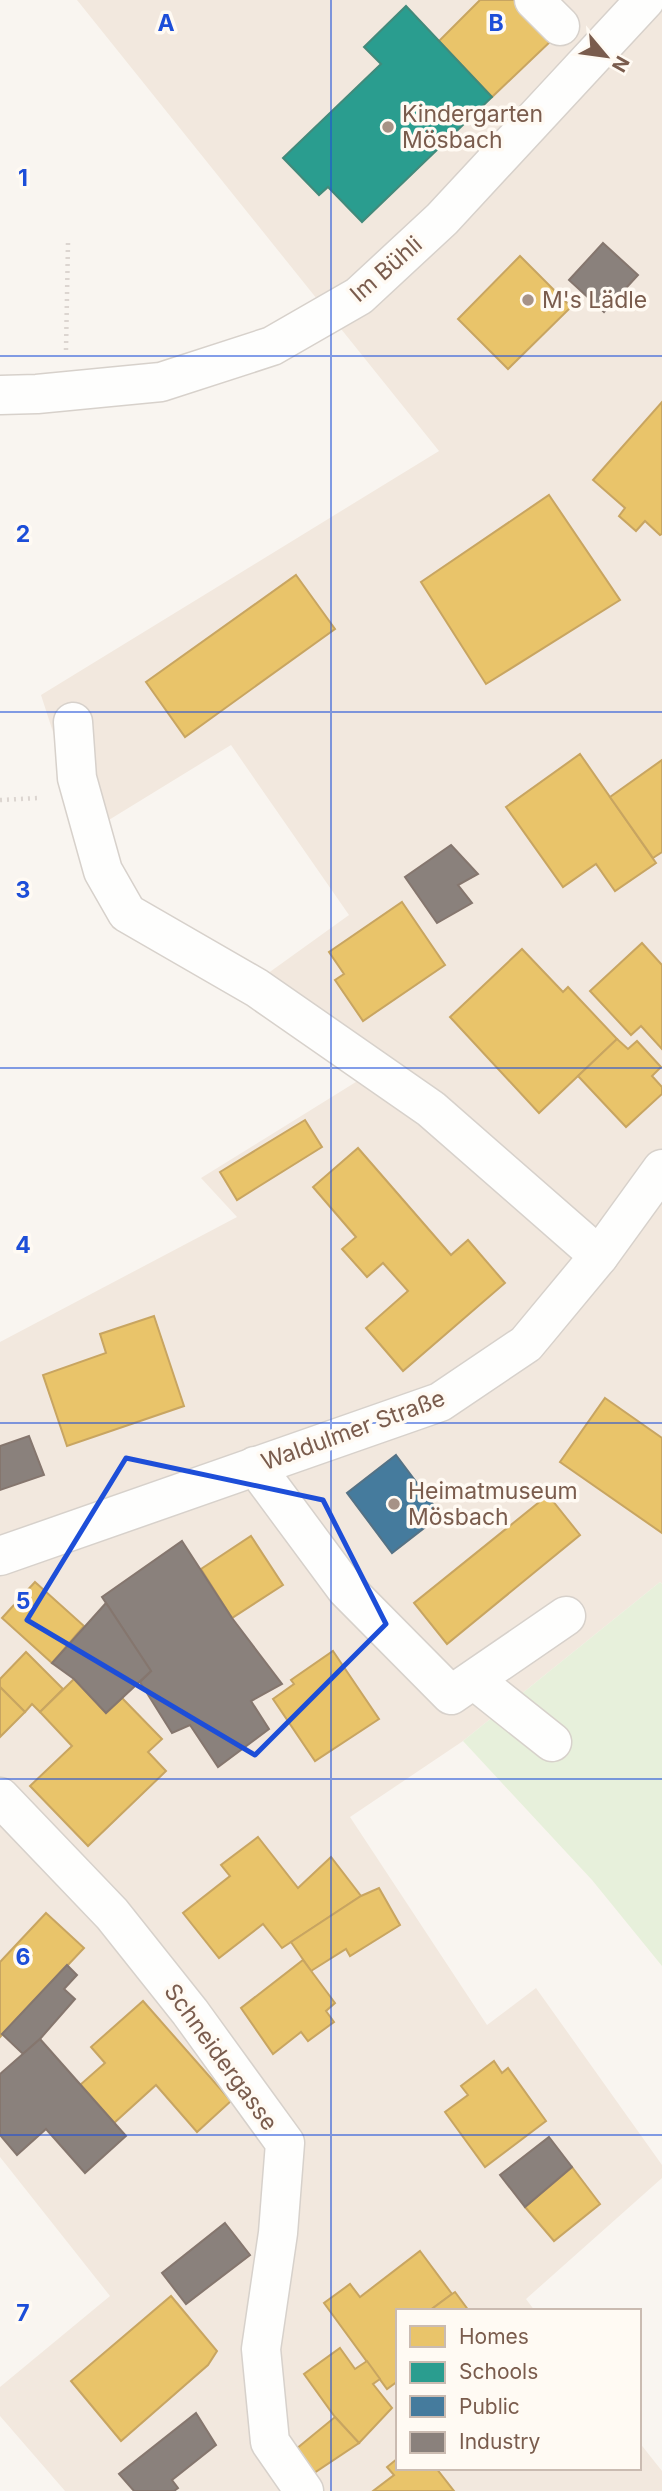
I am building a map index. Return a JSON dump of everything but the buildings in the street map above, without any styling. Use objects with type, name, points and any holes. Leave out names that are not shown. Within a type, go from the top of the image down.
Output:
[{"type":"street","name":"Im Bühli","points":[[0,395],[161,382],[272,346],[359,296],[442,219],[645,0]]},
{"type":"street","points":[[73,722],[77,778],[103,871],[127,913],[257,988],[430,1109],[599,1256]]},
{"type":"street","name":"Waldulmer Straße","points":[[0,1556],[440,1402],[526,1344],[599,1256],[662,1169]]},
{"type":"street","points":[[255,1466],[346,1589],[451,1695],[566,1616]]},
{"type":"street","points":[[474,1680],[552,1742]]},
{"type":"street","name":"Schneidergasse","points":[[0,1797],[112,1914],[190,2012],[285,2143],[278,2233],[261,2349],[271,2442],[304,2491]]},
{"type":"path","points":[[65,391],[68,243]]},
{"type":"highlighted area","points":[[126,1458],[323,1500],[386,1624],[255,1755],[27,1620]]},
{"type":"shaded area","points":[[77,0],[662,0],[662,1584],[660,1582],[463,1741],[350,1817],[487,2025],[536,1988],[662,2165],[662,2178],[526,2299],[534,2309],[396,2309],[396,2470],[641,2470],[641,2445],[662,2471],[662,2491],[65,2491],[0,2416],[0,2387],[110,2296],[0,2157],[0,1342],[237,1217],[201,1178],[372,1072],[260,979],[349,915],[231,745],[86,834],[41,695],[439,451]]},
{"type":"green space","points":[[660,1582],[662,1966],[592,1880],[463,1741]]},
{"type":"place","name":"Kindergarten Mösbach","points":[[388,127]]},
{"type":"place","name":"M's Lädle","points":[[528,300]]},
{"type":"place","name":"Heimatmuseum Mösbach","points":[[394,1504]]}]
